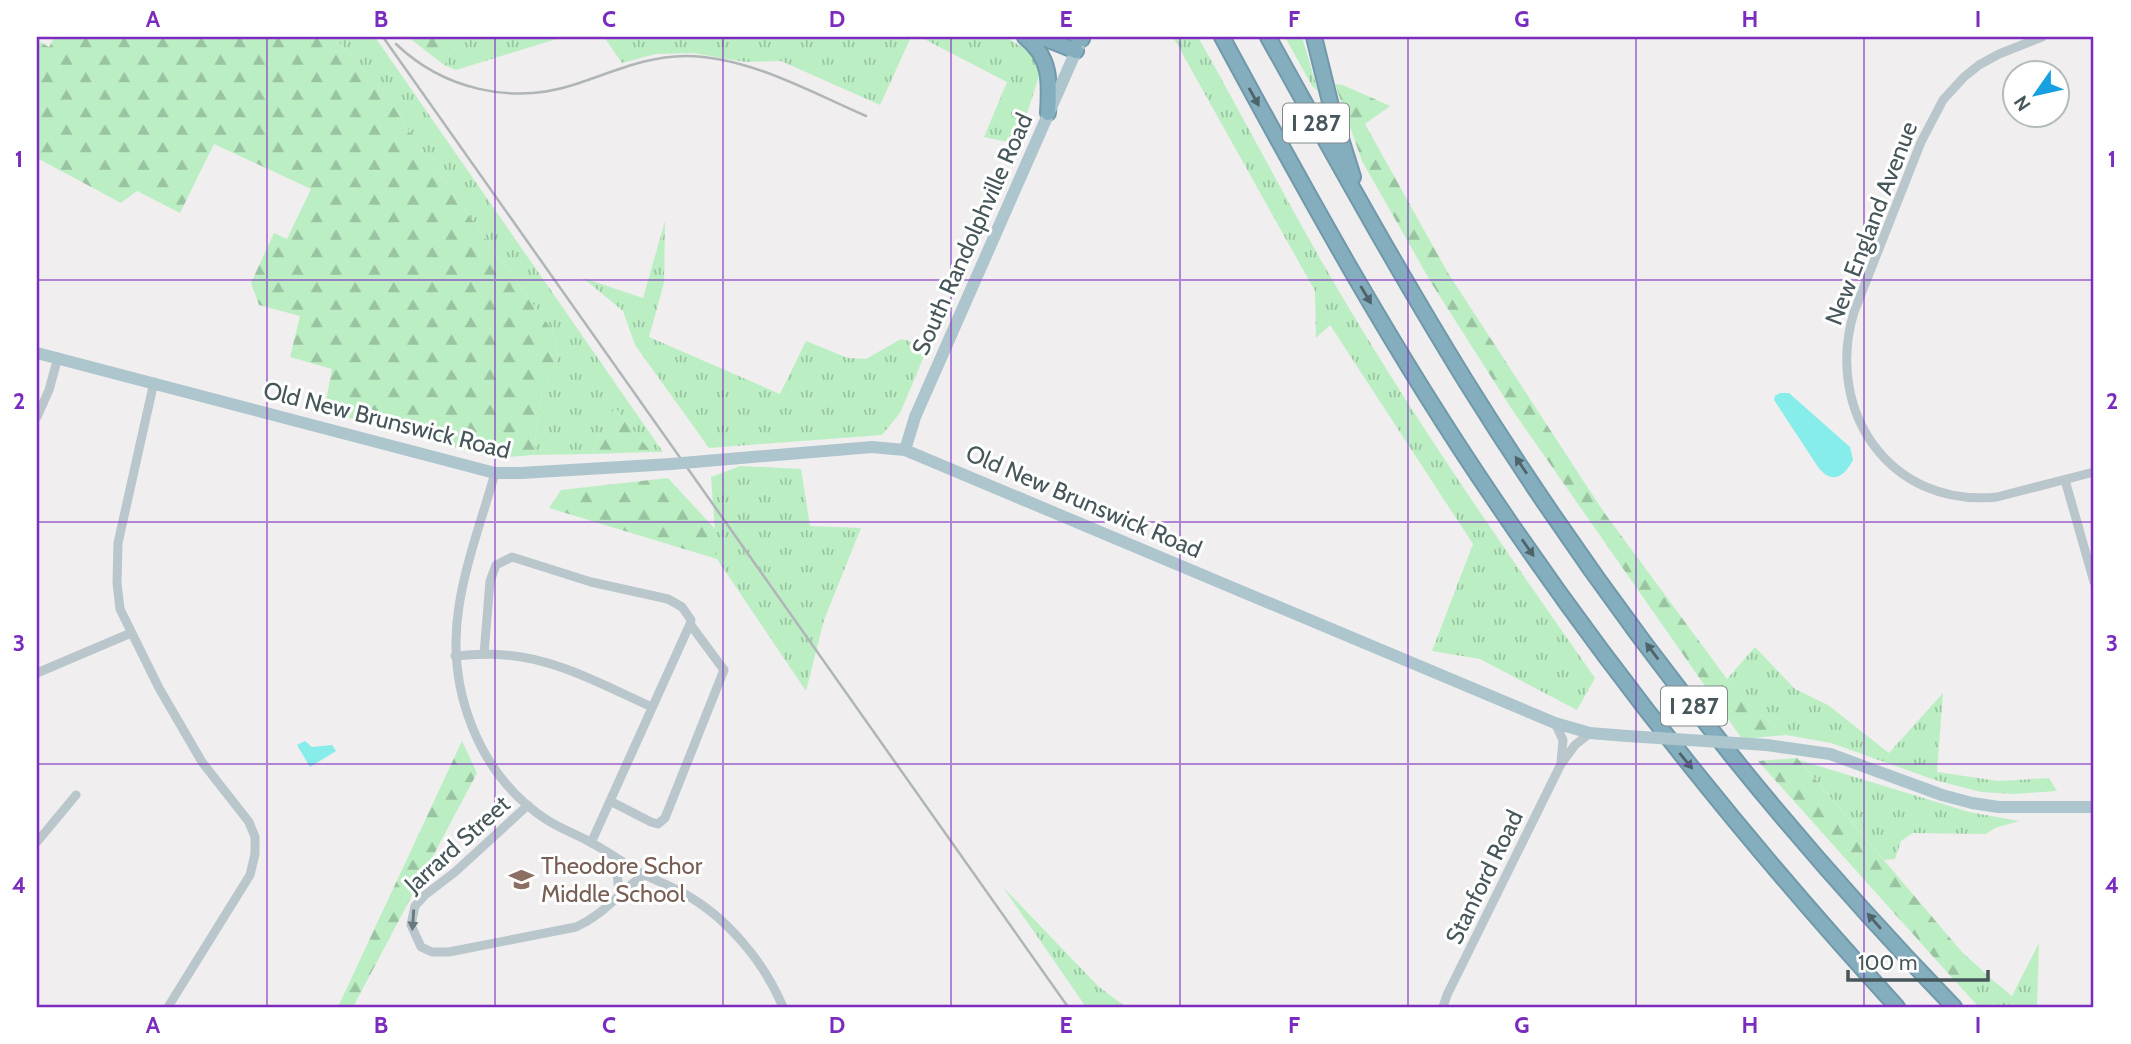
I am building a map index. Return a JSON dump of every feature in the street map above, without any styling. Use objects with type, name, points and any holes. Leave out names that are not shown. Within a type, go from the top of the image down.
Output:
[{"type":"highway","points":[[1025,37],[1035,45],[1047,65],[1050,83],[1048,113]]},
{"type":"highway","points":[[1041,37],[1080,41]]},
{"type":"highway","name":"I 287","points":[[1222,37],[1340,252],[1387,331],[1471,465],[1548,578],[1634,696],[1718,802],[1897,1007]]},
{"type":"highway","name":"I 287","points":[[1268,37],[1363,208],[1487,414],[1609,593],[1770,802],[1954,1007]]},
{"type":"highway","points":[[1314,37],[1332,110],[1363,208]]},
{"type":"main road","name":"South Randolphville Road","points":[[905,450],[915,417],[1080,41]]},
{"type":"main road","name":"Old New Brunswick Road","points":[[37,353],[495,473],[671,464],[872,447],[905,450],[1555,723],[1590,733],[1767,746],[1830,754],[1942,795],[1972,803],[1999,807],[2094,807]]},
{"type":"street","name":"New England Avenue","points":[[2042,37],[1979,65],[1957,84],[1937,110],[1921,142],[1854,312],[1847,335],[1845,359],[1851,401],[1864,432],[1888,461],[1915,481],[1943,493],[1982,499],[2094,472]]},
{"type":"street","points":[[37,417],[49,390],[58,357]]},
{"type":"street","points":[[154,382],[118,543],[120,608],[159,688],[202,762],[242,811],[255,837],[255,853],[250,874],[168,1007]]},
{"type":"street","points":[[495,473],[459,604],[455,656],[461,697],[474,732],[499,774],[528,805],[548,821],[644,875],[685,893],[724,923],[745,945],[783,1007]]},
{"type":"street","points":[[2065,480],[2094,582]]},
{"type":"street","points":[[484,654],[490,581],[496,565],[512,557],[591,582],[668,599],[682,607],[691,620],[591,843]]},
{"type":"street","points":[[610,801],[651,822],[658,824],[665,818],[724,670],[690,624]]},
{"type":"street","points":[[37,673],[131,633]]},
{"type":"street","points":[[455,656],[484,654],[524,657],[556,666],[652,707]]},
{"type":"street","points":[[1555,723],[1563,740],[1561,764]]},
{"type":"street","name":"Stanford Road","points":[[1443,1007],[1561,764],[1575,745],[1590,733]]},
{"type":"street","points":[[37,842],[76,795]]},
{"type":"street","name":"Jarrard Street","points":[[528,805],[415,906],[411,925],[421,947],[432,952],[449,952],[576,927],[595,918],[644,875]]},
{"type":"street","points":[[616,858],[619,895]]},
{"type":"green space","points":[[55,37],[334,37],[393,102],[414,140],[552,330],[559,356],[542,390],[533,455],[495,458],[324,411],[332,369],[290,357],[300,316],[259,305],[251,283],[274,233],[287,239],[311,189],[214,144],[180,213],[137,191],[121,203],[37,158],[37,40],[49,47]]},
{"type":"green space","points":[[334,37],[375,37],[663,452],[651,452],[615,408],[591,454],[533,455],[542,390],[559,356],[552,330],[414,140],[393,102]]},
{"type":"green space","points":[[408,37],[463,37],[444,65]]},
{"type":"green space","points":[[463,37],[563,37],[456,70],[444,65]]},
{"type":"green space","points":[[604,37],[911,37],[880,105],[781,61],[745,62],[693,53],[656,54],[622,63]]},
{"type":"green space","points":[[920,37],[1006,37],[1031,53],[1040,73],[1017,144],[984,137],[1007,82]]},
{"type":"green space","points":[[1173,37],[1198,37],[1319,257],[1367,338],[1462,485],[1595,678],[1577,710],[1480,659],[1432,651],[1473,544],[1330,325],[1316,338],[1315,291]]},
{"type":"green space","points":[[1285,37],[1302,37],[1318,91],[1312,86]]},
{"type":"green space","points":[[1335,84],[1390,106],[1365,124],[1448,273],[1603,511],[1746,703],[1786,735],[1742,739],[1511,408],[1432,284],[1362,161]]},
{"type":"green space","points":[[665,221],[664,283],[649,337],[780,394],[806,341],[848,358],[866,359],[901,339],[920,344],[925,354],[900,413],[882,435],[709,448],[635,345],[623,311],[583,278],[643,298]]},
{"type":"green space","points":[[615,407],[651,452],[591,454]]},
{"type":"green space","points":[[740,466],[801,469],[810,526],[861,528],[824,620],[806,691],[717,559],[711,477]]},
{"type":"green space","points":[[668,478],[715,529],[717,559],[549,508],[561,490]]},
{"type":"green space","points":[[1755,647],[1795,689],[1828,705],[1889,753],[1943,693],[1937,772],[1998,781],[2049,778],[2057,791],[2014,794],[1981,792],[1935,780],[1831,743],[1786,735],[1746,703],[1727,679]]},
{"type":"green space","points":[[462,741],[477,773],[353,1007],[338,1007]]},
{"type":"green space","points":[[1797,758],[1962,952],[1995,982],[1954,980],[1758,761]]},
{"type":"green space","points":[[1799,760],[1969,812],[2019,821],[1995,828],[1986,834],[1913,833],[1901,841],[1895,859],[1884,860]]},
{"type":"green space","points":[[1003,887],[1099,987],[1126,1007],[1086,1007]]},
{"type":"green space","points":[[2039,943],[2037,1007],[1979,1007],[1954,980],[1995,982],[2012,996]]},
{"type":"water","points":[[1780,393],[1789,393],[1850,447],[1853,460],[1846,471],[1837,477],[1823,473],[1774,400]]},
{"type":"water","points":[[305,741],[312,747],[332,745],[336,751],[310,767],[297,745]]},
{"type":"railway","points":[[383,37],[1068,1007]]},
{"type":"railway","points":[[396,44],[415,60],[456,82],[502,93],[550,91],[656,59],[686,56],[710,58],[733,62],[778,77],[866,116]]},
{"type":"place","name":"Theodore Schor Middle School","points":[[521,879]]}]
